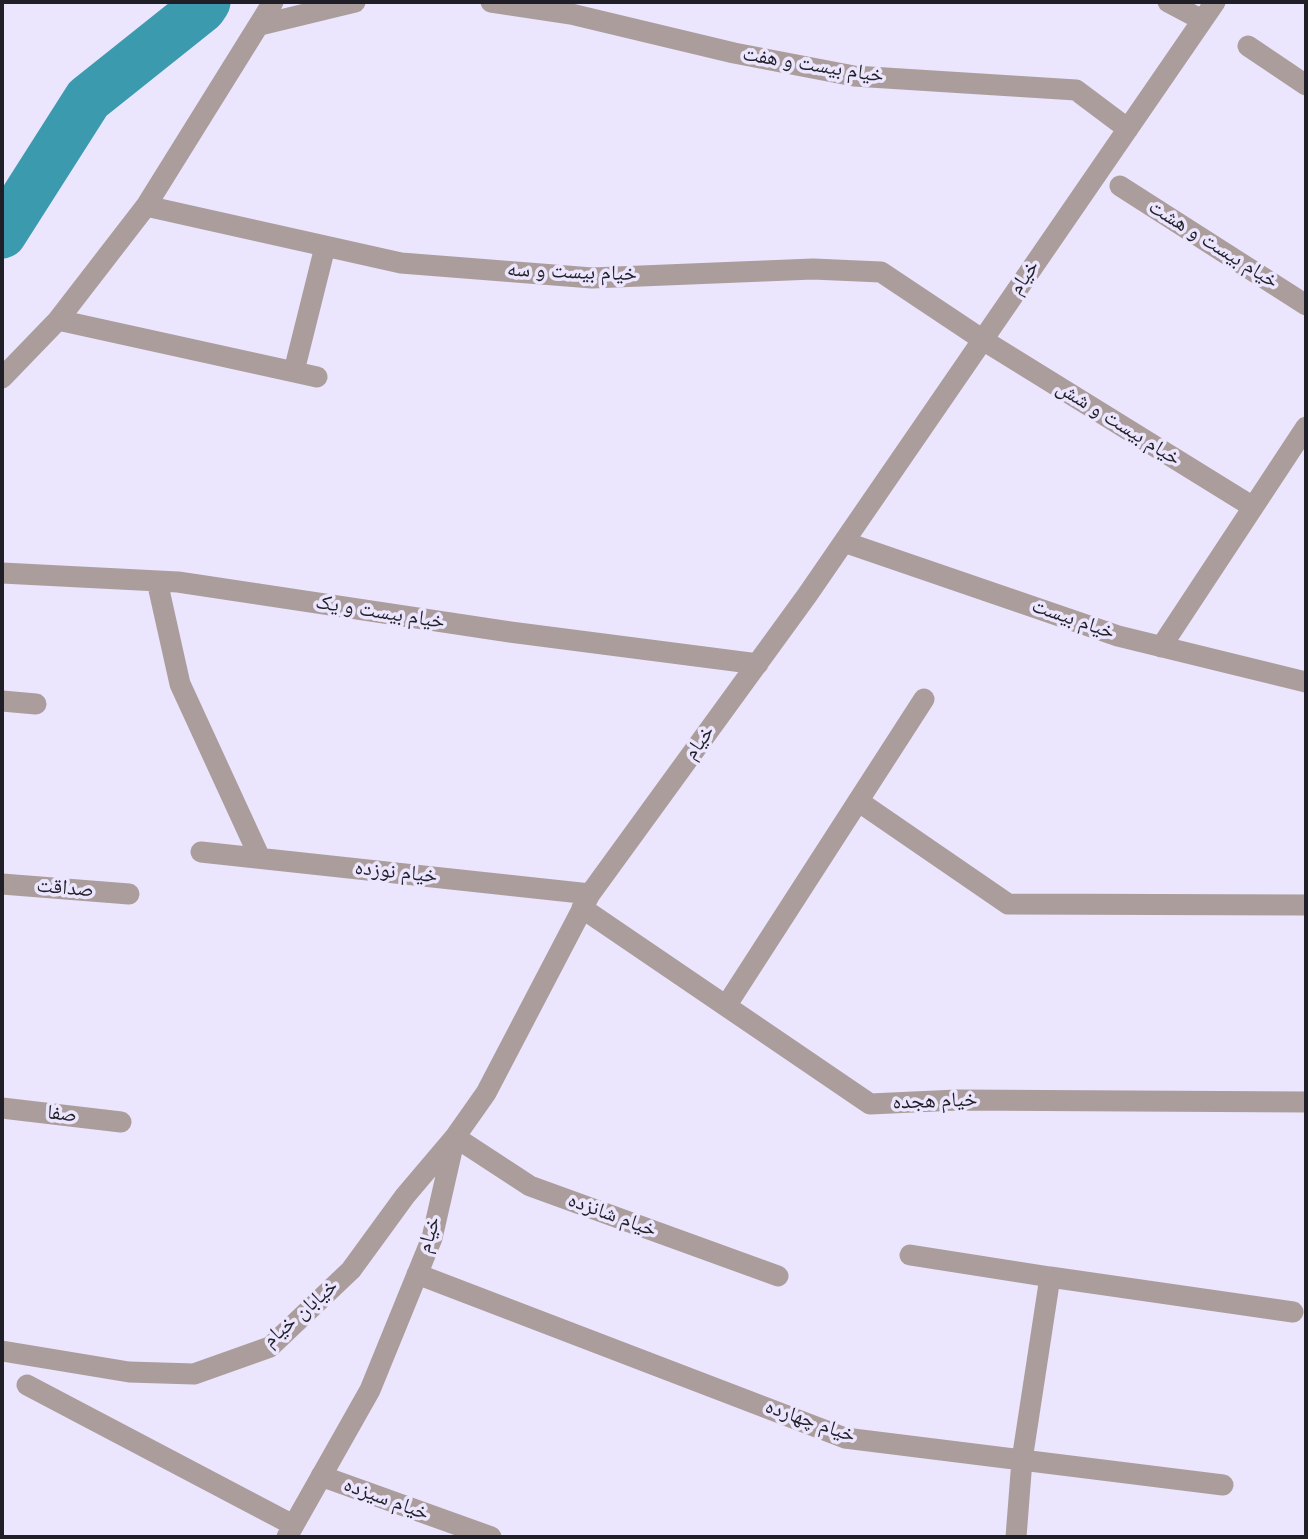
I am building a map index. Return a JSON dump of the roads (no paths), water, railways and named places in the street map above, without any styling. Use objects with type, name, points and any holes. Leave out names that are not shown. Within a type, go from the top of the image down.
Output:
[{"type":"street","points":[[2,378],[58,320],[146,206],[273,2]]},
{"type":"street","points":[[260,24],[355,2]]},
{"type":"street","name":"خیام بیست و هفت","points":[[491,2],[571,14],[734,53],[854,76],[1076,90],[1128,129]]},
{"type":"street","points":[[1168,2],[1202,20]]},
{"type":"street","name":"خیام","points":[[290,1531],[370,1390],[432,1238],[455,1137],[486,1093],[586,901],[844,542],[1215,2]]},
{"type":"street","points":[[1248,46],[1306,85]]},
{"type":"street","name":"خیام بیست و هشت","points":[[1120,186],[1306,305]]},
{"type":"street","name":"خیام بیست و سه","points":[[146,206],[401,263],[592,278],[813,269],[881,272],[983,340]]},
{"type":"street","points":[[294,371],[325,247]]},
{"type":"street","points":[[58,320],[317,377]]},
{"type":"street","name":"خیام بیست و شش","points":[[983,340],[1253,508]]},
{"type":"street","points":[[1161,647],[1306,427]]},
{"type":"street","name":"خیام بیست","points":[[844,542],[1118,636],[1306,682]]},
{"type":"street","name":"خیام بیست و یک","points":[[2,573],[157,581],[510,632],[758,664]]},
{"type":"street","points":[[157,581],[180,684],[260,858]]},
{"type":"street","points":[[726,1006],[924,699]]},
{"type":"street","points":[[2,701],[36,704]]},
{"type":"street","points":[[858,801],[1008,904],[1306,905]]},
{"type":"street","name":"خیام نوزده","points":[[201,852],[586,901]]},
{"type":"street","name":"صداقت","points":[[2,884],[129,894]]},
{"type":"street","name":"خیام هجده","points":[[586,901],[726,1006],[870,1104],[957,1100],[1306,1102]]},
{"type":"street","name":"صفا","points":[[2,1108],[121,1122]]},
{"type":"street","name":"خیام شانزده","points":[[455,1137],[530,1186],[778,1276]]},
{"type":"street","name":"خیابان خیام","points":[[2,1351],[129,1373],[194,1374],[270,1347],[351,1270],[405,1196],[455,1137]]},
{"type":"street","points":[[910,1255],[1293,1312]]},
{"type":"street","name":"خیام چهارده","points":[[417,1274],[845,1437],[1223,1485]]},
{"type":"street","points":[[1016,1537],[1022,1460],[1050,1277]]},
{"type":"street","points":[[27,1385],[290,1531]]},
{"type":"street","name":"خیام سیزده","points":[[321,1476],[491,1537]]},
{"type":"waterway","points":[[2,234],[88,99],[206,2]]}]
